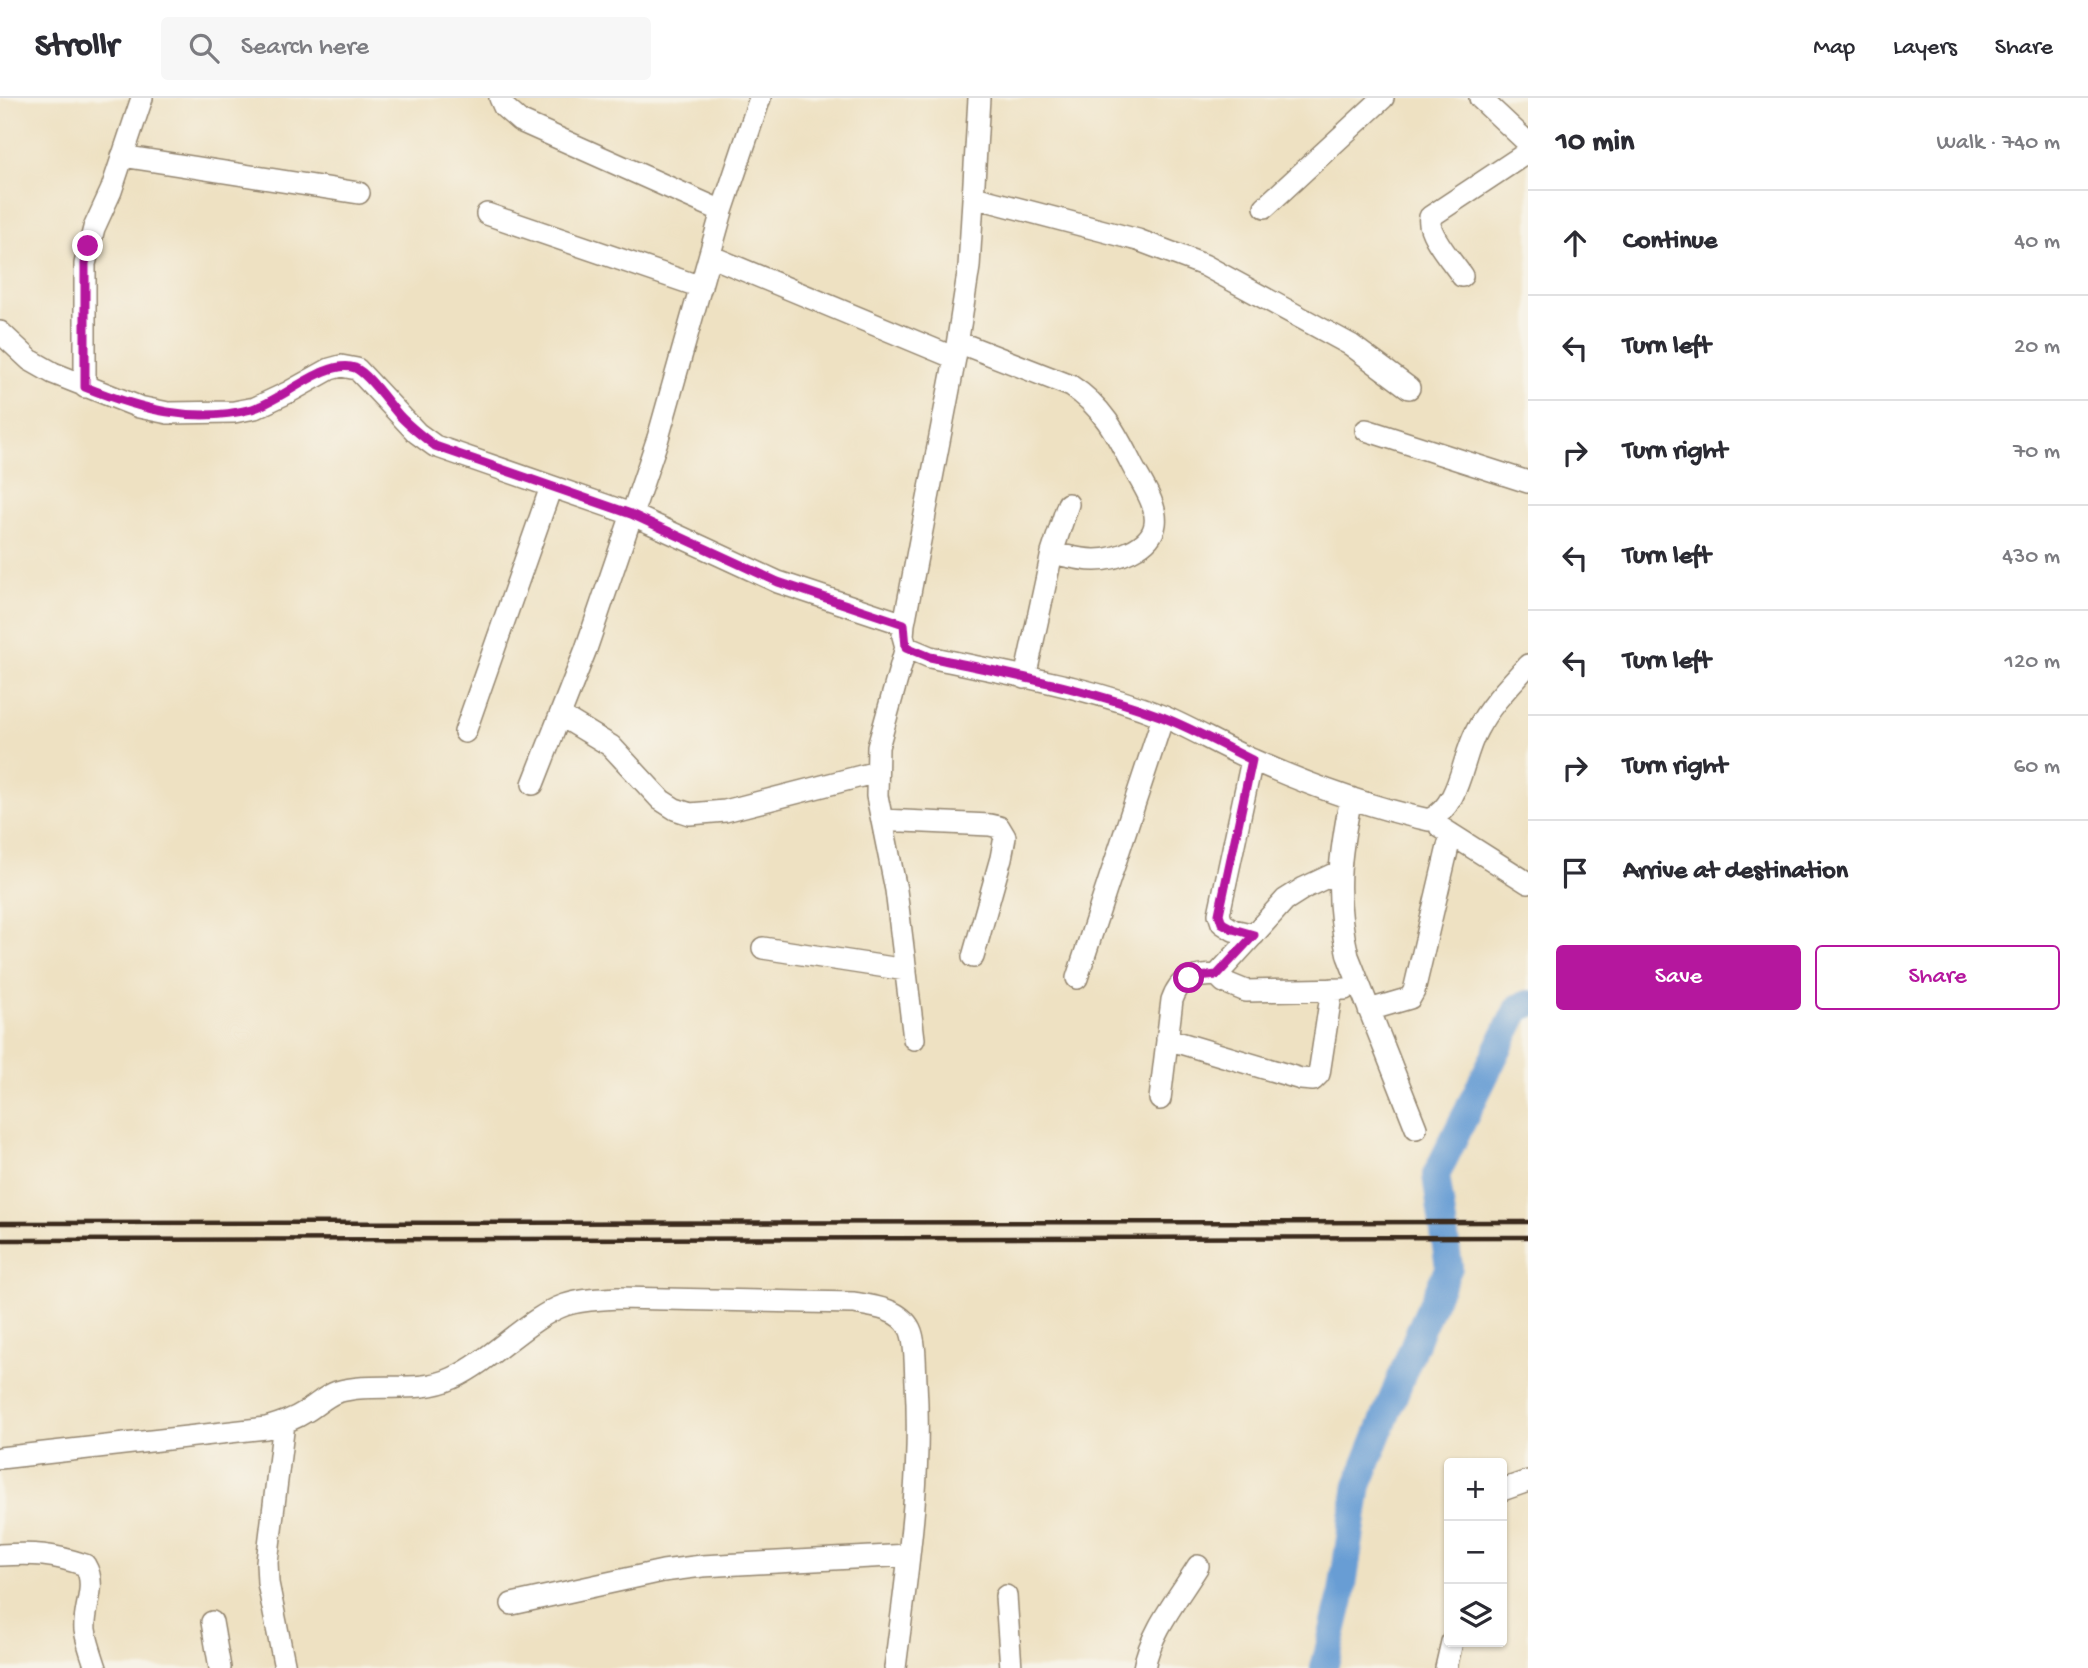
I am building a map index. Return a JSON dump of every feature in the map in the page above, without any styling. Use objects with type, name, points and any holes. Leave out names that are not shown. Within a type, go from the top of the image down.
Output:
[{"type":"street","points":[[85,387],[85,264],[88,246],[111,191],[142,98]]},
{"type":"street","points":[[500,98],[504,107],[520,121],[722,211]]},
{"type":"street","points":[[533,784],[586,649],[658,439],[722,211],[760,98]]},
{"type":"street","points":[[914,1039],[896,890],[877,796],[878,747],[906,647],[904,624],[969,267],[979,98]]},
{"type":"street","points":[[1265,207],[1383,98]]},
{"type":"street","points":[[1480,98],[1528,142]]},
{"type":"street","points":[[1462,276],[1432,232],[1430,217],[1528,152]]},
{"type":"street","points":[[122,156],[359,193]]},
{"type":"street","points":[[974,197],[1138,240],[1204,264],[1351,345],[1409,388]]},
{"type":"street","points":[[486,214],[701,287]]},
{"type":"street","points":[[710,256],[956,350],[1070,386],[1086,396],[1113,429],[1153,508],[1155,524],[1149,538],[1113,558],[1077,559],[1052,553]]},
{"type":"street","points":[[0,332],[30,360],[85,387],[139,407],[168,413],[234,412],[255,408],[330,369],[341,366],[357,369],[416,432],[435,446],[631,514],[778,582],[904,624]]},
{"type":"street","points":[[1366,430],[1528,482]]},
{"type":"street","points":[[465,732],[551,486]]},
{"type":"street","points":[[1025,678],[1052,553],[1068,504]]},
{"type":"street","points":[[906,647],[930,657],[1082,691],[1163,717],[1252,760],[1321,789],[1429,820],[1528,883]]},
{"type":"street","points":[[1429,820],[1441,814],[1449,803],[1476,732],[1487,714],[1528,665]]},
{"type":"street","points":[[560,715],[611,746],[661,800],[690,814],[725,811],[877,772]]},
{"type":"street","points":[[1077,978],[1163,717]]},
{"type":"street","points":[[1252,760],[1219,914],[1222,923],[1254,935]]},
{"type":"street","points":[[1351,798],[1338,872],[1342,928],[1348,956],[1416,1128]]},
{"type":"street","points":[[882,820],[990,825],[999,827],[1005,836],[973,957]]},
{"type":"street","points":[[1369,1010],[1410,998],[1414,991],[1451,834]]},
{"type":"street","points":[[1160,1099],[1172,1000],[1178,985],[1189,978],[1217,975],[1285,900],[1338,872]]},
{"type":"street","points":[[763,948],[906,970]]},
{"type":"street","points":[[1217,975],[1224,982],[1246,990],[1361,989]]},
{"type":"street","points":[[1167,1039],[1312,1080],[1319,1074],[1332,989]]},
{"type":"street","points":[[0,1458],[266,1428],[304,1414],[334,1393],[359,1388],[425,1385],[450,1380],[471,1369],[549,1313],[565,1305],[587,1300],[618,1298],[878,1306],[898,1316],[910,1329],[914,1355],[917,1492],[895,1668]]},
{"type":"street","points":[[284,1423],[267,1562],[268,1583],[285,1668]]},
{"type":"street","points":[[1507,1488],[1528,1481]]},
{"type":"street","points":[[0,1555],[30,1553],[57,1556],[85,1565],[90,1574],[91,1587],[85,1632],[96,1668]]},
{"type":"street","points":[[512,1604],[663,1571],[702,1566],[909,1555]]},
{"type":"street","points":[[1144,1668],[1145,1658],[1156,1635],[1198,1566]]},
{"type":"street","points":[[1006,1596],[1011,1668]]},
{"type":"street","points":[[212,1622],[220,1668]]},
{"type":"street","points":[[1446,1668],[1451,1647]]},
{"type":"waterway","points":[[1324,1668],[1341,1599],[1358,1485],[1420,1330],[1449,1267],[1436,1175],[1518,1008],[1528,1004]]},
{"type":"railway","points":[[0,1223],[1528,1222]]},
{"type":"railway","points":[[0,1240],[1528,1237]]},
{"type":"route","points":[[88,246],[85,264],[85,387],[139,407],[168,413],[234,412],[255,408],[330,369],[341,366],[357,369],[416,432],[435,446],[631,514],[778,582],[904,624],[906,647],[930,657],[1082,691],[1129,705],[1163,717],[1252,760],[1219,914],[1222,923],[1254,935],[1217,975],[1189,978]]}]
